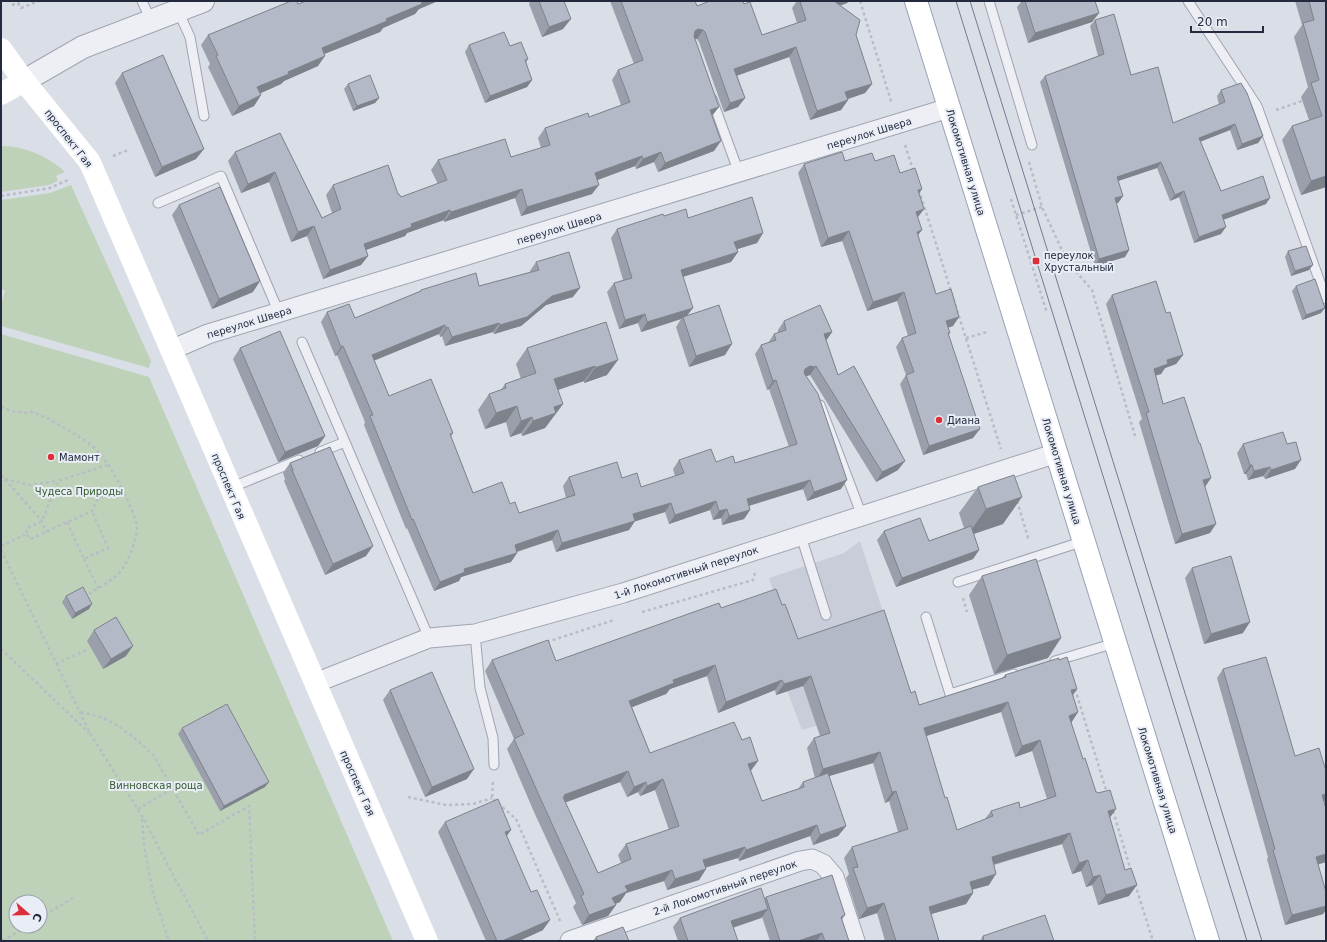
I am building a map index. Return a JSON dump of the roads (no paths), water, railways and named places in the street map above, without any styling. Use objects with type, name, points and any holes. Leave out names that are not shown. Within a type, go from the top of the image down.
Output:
[{"type":"main road","name":"Локомотивная улица","points":[[916,1],[1208,941]]},
{"type":"main road","name":"проспект Гая","points":[[1,49],[24,81],[89,162],[427,941]]},
{"type":"main road","points":[[1,94],[24,81]]},
{"type":"street","points":[[24,81],[83,47],[203,1]]},
{"type":"street","name":"переулок Швера","points":[[171,350],[208,334],[949,108]]},
{"type":"street","name":"1-й Локомотивный переулок","points":[[315,683],[430,638],[475,634],[623,593],[1057,453]]},
{"type":"street","name":"2-й Локомотивный переулок","points":[[566,934],[800,861],[812,859],[823,864],[834,877],[855,941]]},
{"type":"lane","points":[[142,1],[151,21]]},
{"type":"lane","points":[[989,1],[1032,145]]},
{"type":"lane","points":[[1188,1],[1257,106],[1326,299]]},
{"type":"lane","points":[[178,11],[190,37],[204,116]]},
{"type":"lane","points":[[708,87],[739,173]]},
{"type":"lane","points":[[158,203],[221,176],[279,313]]},
{"type":"lane","points":[[302,342],[430,638]]},
{"type":"lane","points":[[815,397],[823,409],[862,516]]},
{"type":"lane","points":[[230,488],[345,442]]},
{"type":"lane","points":[[801,536],[826,615]]},
{"type":"lane","points":[[958,582],[1084,541]]},
{"type":"lane","points":[[926,617],[950,694],[1025,671]]},
{"type":"lane","points":[[475,634],[480,688],[493,738],[494,766]]},
{"type":"lane","points":[[1047,664],[1115,643]]},
{"type":"tram line","points":[[956,1],[1247,941]]},
{"type":"tram line","points":[[970,1],[1262,941]]},
{"type":"place","name":"переулок Хрустальный","points":[[1036,261]]},
{"type":"place","name":"Диана","points":[[939,420]]},
{"type":"place","name":"Мамонт","points":[[51,457]]},
{"type":"park label","name":"Чудеса Природы","points":[[79,491]]},
{"type":"park label","name":"Винновская роща","points":[[156,785]]}]
